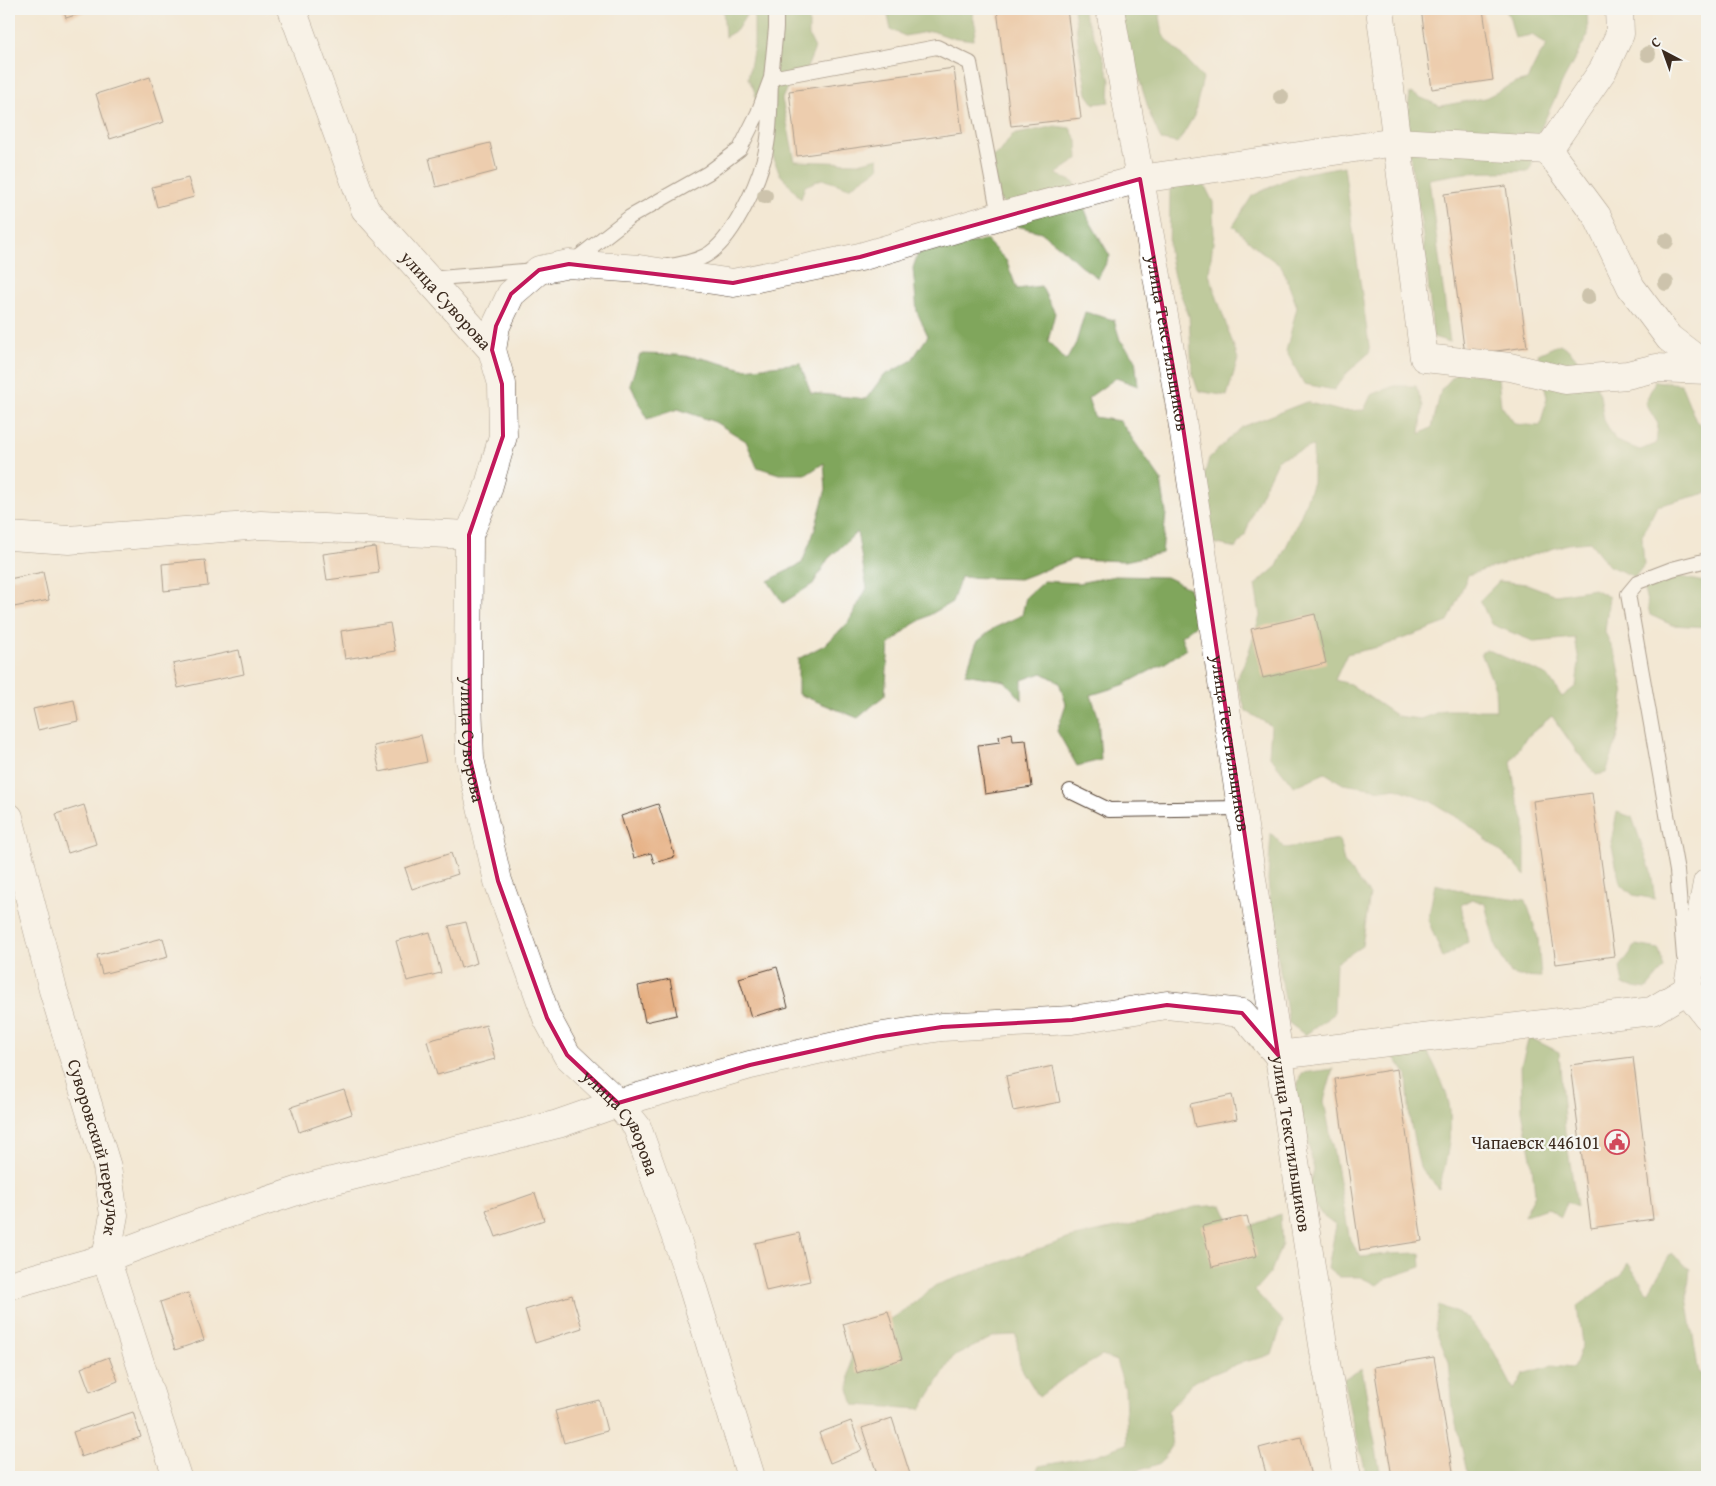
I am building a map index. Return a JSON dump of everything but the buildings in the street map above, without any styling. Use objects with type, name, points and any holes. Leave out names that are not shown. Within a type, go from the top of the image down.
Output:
[{"type":"street","name":"улица Суворова","points":[[292,9],[366,209],[492,350],[502,384],[503,436],[487,492],[469,535],[468,700],[470,759],[498,881],[547,1018],[563,1047],[567,1054],[618,1103],[636,1127],[687,1269],[751,1477]]},
{"type":"street","name":"улица Текстильщиков","points":[[1110,9],[1180,406],[1325,1358],[1347,1477]]},
{"type":"street","points":[[1380,9],[1424,358],[1510,367],[1565,380],[1627,375],[1656,368],[1707,368]]},
{"type":"street","points":[[1548,150],[1603,70],[1620,34],[1619,9]]},
{"type":"street","points":[[492,350],[496,326],[511,294],[539,270],[569,264],[639,270],[732,284],[860,257],[999,216],[1140,179],[1396,142],[1548,150],[1598,216],[1631,287],[1669,338],[1707,368]]},
{"type":"street","points":[[9,536],[69,540],[261,525],[469,535]]},
{"type":"street","name":"Суворовский переулок","points":[[9,816],[53,990],[107,1166],[114,1215],[106,1258],[176,1477]]},
{"type":"street","points":[[1707,883],[1687,990],[1707,1016]]},
{"type":"street","points":[[9,1286],[106,1258],[200,1223],[312,1186],[558,1124],[618,1103],[750,1065],[876,1037],[942,1027],[1072,1020],[1166,1005],[1242,1014],[1278,1055],[1652,1011],[1687,990]]},
{"type":"lane","points":[[639,270],[672,266],[705,256],[726,239],[744,211],[764,158],[769,125],[776,9]]},
{"type":"lane","points":[[771,78],[937,47],[970,63],[999,216]]},
{"type":"lane","points":[[569,264],[630,217],[708,173],[740,149],[758,113],[771,78]]},
{"type":"lane","points":[[428,279],[539,270]]},
{"type":"lane","points":[[1687,990],[1677,871],[1628,594],[1638,582],[1672,569],[1707,560]]},
{"type":"lane","points":[[1070,791],[1109,810],[1241,808]]},
{"type":"highlighted area","points":[[1140,179],[1180,407],[1278,1055],[1242,1013],[1167,1005],[1072,1020],[942,1027],[876,1037],[750,1065],[618,1103],[567,1055],[547,1018],[498,881],[470,759],[469,535],[503,436],[502,384],[492,350],[496,326],[511,294],[539,270],[569,264],[733,283],[860,257]]},
{"type":"green space","points":[[723,9],[750,9],[737,30],[725,37]]},
{"type":"green space","points":[[754,9],[809,9],[809,36],[815,48],[803,78],[788,85],[782,99],[795,161],[858,163],[878,158],[879,168],[849,188],[822,179],[805,186],[801,199],[779,173],[761,123],[754,90],[748,78],[754,46]]},
{"type":"green space","points":[[884,9],[971,9],[976,28],[973,40],[949,37],[932,31],[905,36],[891,30],[887,11]]},
{"type":"green space","points":[[1074,9],[1082,9],[1104,59],[1110,80],[1109,102],[1094,104],[1087,94]]},
{"type":"green space","points":[[1097,9],[1159,9],[1163,35],[1203,78],[1194,116],[1178,143],[1161,140],[1151,117],[1132,56],[1110,42],[1098,23]]},
{"type":"green space","points":[[1505,9],[1587,9],[1588,35],[1564,79],[1541,128],[1530,171],[1465,173],[1429,179],[1450,342],[1433,337],[1423,236],[1409,142],[1408,109],[1410,93],[1440,106],[1485,98],[1515,83],[1527,80],[1547,45],[1532,35],[1515,38]]},
{"type":"green space","points":[[1055,126],[1070,128],[1077,141],[1078,159],[1056,174],[1075,183],[1089,220],[1110,256],[1098,278],[1041,232],[1017,226],[1007,206],[984,187],[984,162],[1001,151],[1012,135]]},
{"type":"green space","points":[[1344,166],[1370,352],[1347,373],[1334,390],[1304,384],[1286,351],[1297,307],[1282,267],[1258,249],[1233,226],[1252,196],[1295,175]]},
{"type":"green space","points":[[1204,184],[1213,202],[1214,235],[1209,274],[1238,359],[1227,396],[1198,391],[1192,372],[1189,316],[1174,277],[1169,252],[1170,186]]},
{"type":"green space","points":[[986,240],[1006,260],[1017,289],[1041,286],[1055,313],[1048,341],[1066,361],[1076,343],[1085,312],[1114,320],[1120,340],[1135,358],[1138,386],[1116,378],[1088,398],[1094,417],[1120,421],[1161,480],[1166,513],[1162,553],[1125,561],[1073,559],[1020,579],[961,577],[952,602],[912,625],[889,645],[885,695],[858,718],[798,694],[798,659],[826,644],[848,623],[867,588],[857,532],[828,559],[813,584],[783,603],[768,581],[802,563],[814,532],[826,489],[824,463],[807,474],[779,474],[757,467],[746,441],[715,422],[678,409],[647,419],[630,384],[640,354],[676,355],[701,358],[744,369],[800,363],[811,393],[866,399],[883,376],[911,361],[928,336],[917,312],[913,268],[918,253]]},
{"type":"green space","points":[[1560,344],[1569,350],[1591,375],[1600,394],[1604,420],[1616,441],[1640,450],[1656,444],[1658,424],[1645,403],[1655,381],[1681,384],[1696,421],[1707,430],[1707,493],[1657,506],[1642,536],[1644,565],[1635,577],[1609,566],[1590,542],[1568,544],[1468,575],[1448,622],[1383,646],[1347,654],[1335,680],[1350,684],[1397,716],[1420,719],[1444,710],[1496,710],[1495,688],[1481,653],[1486,649],[1548,676],[1562,697],[1576,686],[1579,662],[1575,638],[1535,642],[1491,624],[1480,600],[1499,581],[1527,584],[1556,595],[1594,589],[1609,597],[1605,632],[1617,658],[1624,694],[1619,734],[1606,773],[1596,775],[1552,716],[1526,738],[1511,761],[1516,795],[1525,822],[1525,876],[1513,862],[1466,823],[1430,801],[1396,788],[1382,790],[1343,784],[1325,773],[1294,787],[1269,755],[1271,726],[1246,711],[1236,681],[1248,654],[1260,616],[1255,585],[1277,566],[1301,515],[1313,482],[1313,446],[1278,459],[1253,512],[1245,535],[1236,548],[1213,543],[1203,480],[1209,458],[1242,427],[1306,402],[1341,411],[1364,410],[1371,395],[1394,386],[1416,386],[1423,406],[1420,434],[1432,427],[1441,390],[1457,372],[1498,377],[1501,405],[1515,424],[1540,426],[1547,398],[1538,354]]},
{"type":"green space","points":[[1115,576],[1166,577],[1189,588],[1201,621],[1181,636],[1186,649],[1165,663],[1123,685],[1091,695],[1098,716],[1101,760],[1077,766],[1057,731],[1066,704],[1059,682],[1042,673],[1022,680],[1022,700],[1005,681],[965,674],[977,642],[994,628],[1022,615],[1026,597],[1044,581],[1078,583]]},
{"type":"green space","points":[[1676,576],[1704,582],[1707,586],[1707,627],[1672,625],[1650,615],[1644,589]]},
{"type":"green space","points":[[1617,812],[1632,817],[1651,871],[1655,899],[1633,895],[1620,883],[1611,842]]},
{"type":"green space","points":[[1271,833],[1285,848],[1339,839],[1344,862],[1370,895],[1362,946],[1336,963],[1334,1014],[1305,1035],[1289,1023],[1273,930],[1268,880]]},
{"type":"green space","points":[[1435,884],[1472,893],[1526,900],[1538,938],[1541,977],[1511,974],[1496,948],[1485,904],[1472,899],[1461,905],[1468,942],[1443,958],[1428,920]]},
{"type":"green space","points":[[1636,945],[1659,949],[1664,968],[1646,989],[1623,985],[1620,967]]},
{"type":"green space","points":[[1529,1037],[1559,1052],[1565,1131],[1577,1206],[1567,1202],[1561,1217],[1547,1208],[1524,1216],[1535,1194],[1531,1158],[1522,1111],[1521,1065]]},
{"type":"green space","points":[[1426,1049],[1444,1087],[1450,1110],[1448,1150],[1439,1189],[1420,1168],[1410,1121],[1407,1076],[1393,1056]]},
{"type":"green space","points":[[1333,1069],[1324,1101],[1350,1240],[1361,1257],[1420,1253],[1421,1267],[1385,1279],[1377,1285],[1360,1277],[1339,1277],[1328,1268],[1336,1225],[1321,1214],[1307,1190],[1314,1170],[1295,1094],[1301,1073]]},
{"type":"green space","points":[[1222,1205],[1235,1233],[1280,1214],[1282,1244],[1271,1272],[1255,1291],[1283,1321],[1272,1355],[1240,1363],[1193,1382],[1168,1411],[1172,1446],[1161,1463],[1120,1477],[1034,1477],[1039,1466],[1093,1456],[1127,1444],[1125,1389],[1116,1361],[1102,1356],[1064,1378],[1039,1397],[1020,1366],[1016,1335],[995,1336],[953,1357],[921,1409],[854,1405],[849,1389],[852,1344],[905,1310],[936,1285],[1070,1238],[1146,1221],[1195,1207]]},
{"type":"green space","points":[[1671,1253],[1690,1269],[1687,1296],[1698,1368],[1707,1388],[1707,1477],[1468,1477],[1453,1410],[1449,1362],[1435,1329],[1439,1305],[1466,1317],[1493,1350],[1514,1390],[1523,1374],[1551,1366],[1573,1368],[1582,1344],[1577,1306],[1622,1274],[1628,1263],[1648,1293]]},
{"type":"green space","points":[[1362,1369],[1381,1477],[1366,1477],[1343,1379]]},
{"type":"place","name":"Чапаевск 446101","points":[[1617,1142]]}]
